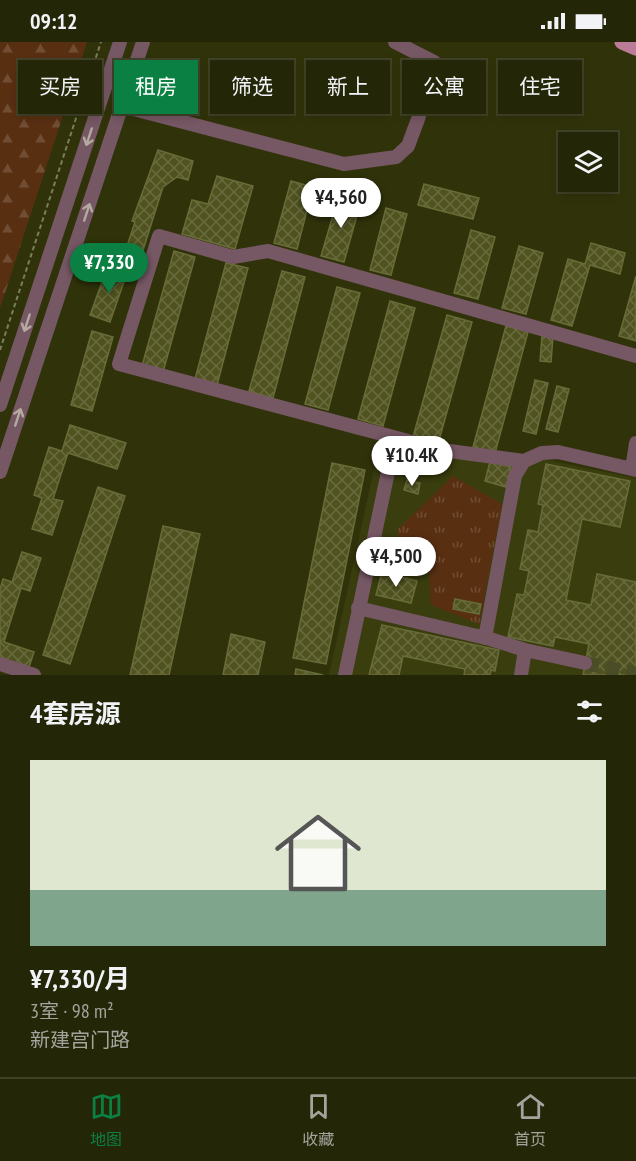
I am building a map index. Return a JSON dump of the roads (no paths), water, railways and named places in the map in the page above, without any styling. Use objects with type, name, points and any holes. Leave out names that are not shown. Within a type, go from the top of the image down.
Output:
[{"type":"main road","points":[[622,42],[636,48]]},
{"type":"street","points":[[0,405],[120,42]]},
{"type":"street","points":[[137,60],[143,42]]},
{"type":"street","points":[[153,114],[344,164],[396,158],[408,146],[434,62],[395,42]]},
{"type":"street","points":[[0,472],[119,114]]},
{"type":"street","points":[[636,356],[268,251],[233,257],[159,236],[119,364],[442,450],[524,461],[542,453],[558,452],[634,469],[636,443]]},
{"type":"street","points":[[484,638],[515,476],[524,461]]},
{"type":"street","points":[[345,675],[388,472]]},
{"type":"street","points":[[358,608],[585,663]]},
{"type":"street","points":[[520,675],[525,650]]},
{"type":"street","points":[[0,664],[34,675]]},
{"type":"tunnel","points":[[585,663],[636,674]]}]
